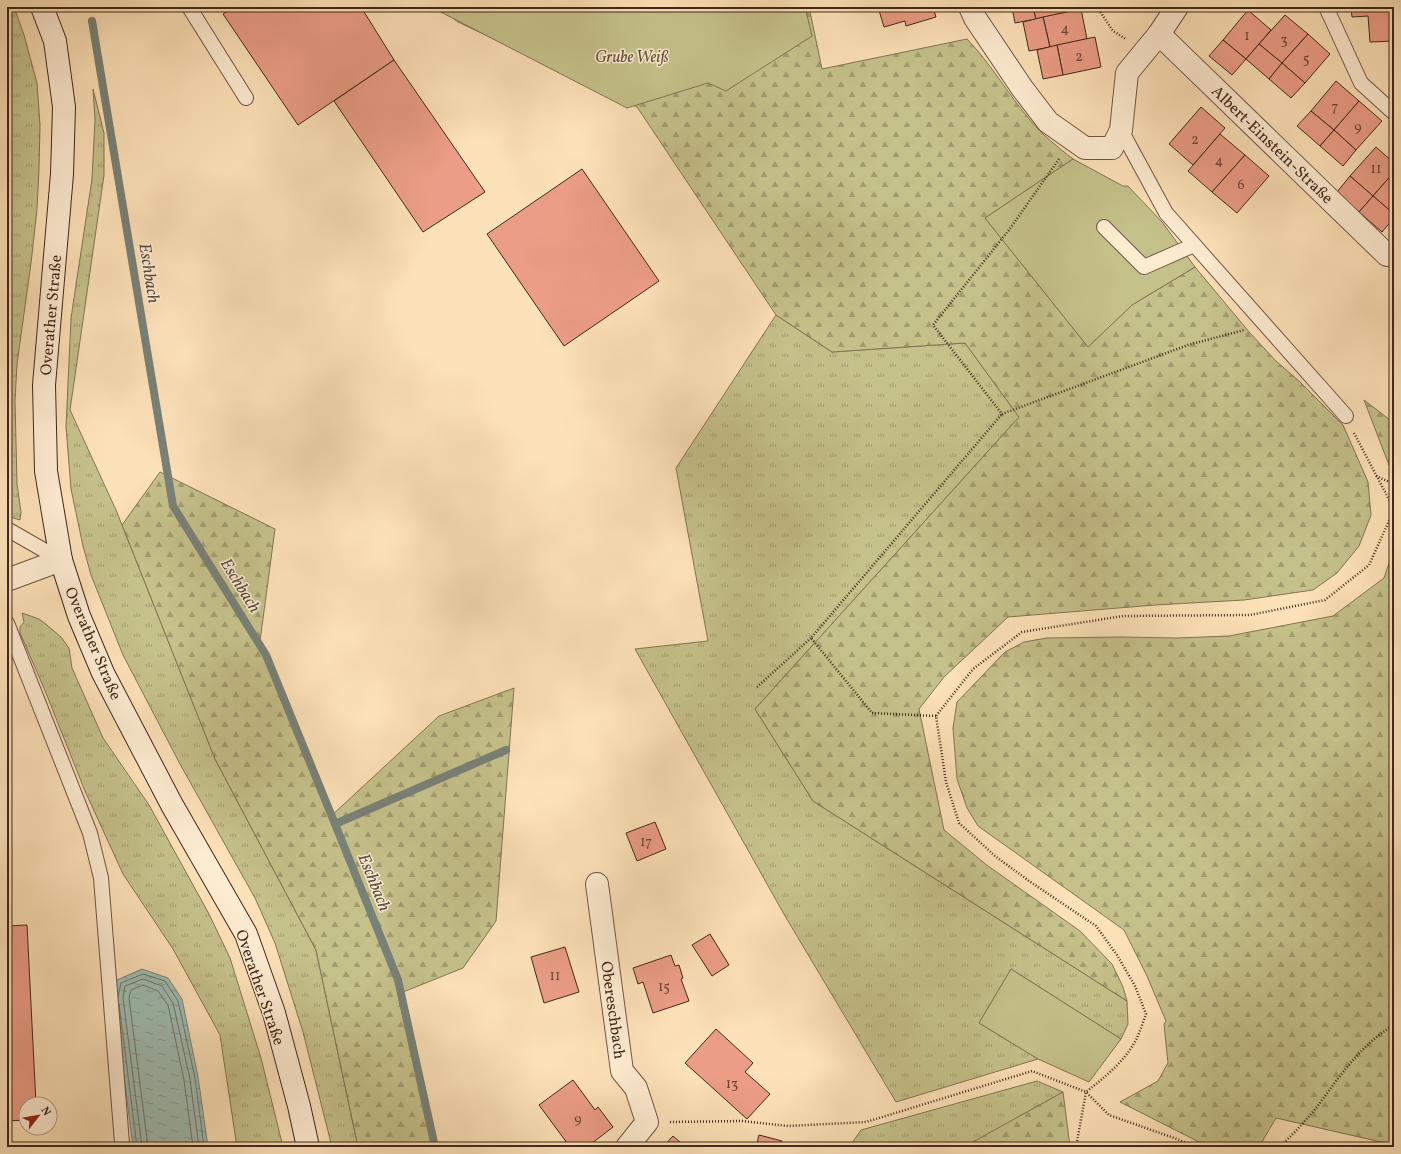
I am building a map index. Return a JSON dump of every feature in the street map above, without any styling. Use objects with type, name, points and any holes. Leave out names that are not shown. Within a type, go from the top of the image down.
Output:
[{"type":"main road","name":"Overather Straße","points":[[42,7],[55,41],[64,107],[62,174],[44,385],[46,471],[61,560],[78,616],[103,674],[172,805],[246,934],[274,1013],[299,1106],[308,1147]]},
{"type":"main road","points":[[970,7],[975,18],[1022,88],[1048,122],[1085,148],[1112,148],[1121,130],[1127,73],[1159,34],[1177,7]]},
{"type":"main road","name":"Albert-Einstein-Straße","points":[[1159,34],[1387,255]]},
{"type":"main road","points":[[7,580],[61,560]]},
{"type":"main road","name":"Obereschbach","points":[[597,884],[622,1071],[636,1088],[647,1122]]},
{"type":"main road","points":[[627,1147],[647,1122]]},
{"type":"lane","points":[[189,7],[246,98]]},
{"type":"lane","points":[[1326,7],[1361,83],[1394,113]]},
{"type":"lane","points":[[1121,130],[1166,213],[1346,416]]},
{"type":"lane","points":[[1104,227],[1144,267],[1194,246]]},
{"type":"lane","points":[[7,529],[61,560]]},
{"type":"lane","points":[[7,623],[90,833],[101,878],[122,1143],[120,1147]]},
{"type":"path","points":[[1097,7],[1113,31]]},
{"type":"path","points":[[1002,414],[933,325],[1009,230],[1072,139]]},
{"type":"path","points":[[757,687],[811,638],[1002,414],[1188,345],[1264,324]]},
{"type":"path","points":[[1076,1147],[1086,1092],[1105,1077],[1124,1058],[1137,1039],[1146,1014],[1135,986],[1117,955],[1096,926],[995,856],[959,823],[946,782],[936,716],[973,669],[1022,632],[1123,616],[1250,615],[1325,600],[1369,564],[1394,509],[1346,416]]},
{"type":"path","points":[[1376,476],[1394,484]]},
{"type":"path","points":[[811,638],[872,713],[936,716]]},
{"type":"path","points":[[1279,1147],[1292,1136],[1352,1060],[1384,1031],[1394,1025]]},
{"type":"path","points":[[647,1122],[742,1121],[788,1126],[866,1122],[1032,1071],[1086,1092],[1109,1116],[1177,1139],[1194,1147]]},
{"type":"green space","points":[[7,7],[14,7],[24,35],[37,83],[40,125],[37,209],[17,364],[15,401],[17,484],[21,512],[20,520],[7,516]]},
{"type":"green space","name":"Grube Weiß","points":[[431,7],[805,7],[812,36],[726,91],[708,83],[627,108]]},
{"type":"green space","points":[[439,7],[809,7],[822,69],[967,39],[1040,131],[1073,159],[985,218],[1088,347],[1132,305],[1195,267],[1250,333],[1276,361],[1300,382],[1343,425],[1368,482],[1371,515],[1359,546],[1337,573],[1313,590],[1244,600],[1155,605],[1008,617],[944,677],[919,709],[944,830],[988,866],[1080,931],[1112,964],[1123,987],[1127,1001],[813,801],[755,709],[1019,417],[965,343],[832,352],[776,315],[637,107],[458,22]]},
{"type":"green space","points":[[93,89],[104,133],[104,175],[70,410],[116,510],[215,759],[316,950],[358,1147],[332,1147],[303,1032],[275,943],[255,898],[180,764],[123,655],[91,575],[83,546],[71,489],[66,427],[71,318],[92,179],[95,120]]},
{"type":"green space","points":[[1073,159],[1123,186],[1128,186],[1162,222],[1195,267],[1132,305],[1088,347],[985,218]]},
{"type":"green space","points":[[776,315],[832,352],[965,343],[1019,417],[755,709],[813,801],[1127,1001],[1128,1024],[1121,1039],[1011,969],[979,1023],[1038,1059],[896,1102],[785,916],[635,649],[708,641],[676,468]]},
{"type":"green space","points":[[1364,400],[1394,423],[1394,478]]},
{"type":"green space","points":[[160,472],[275,529],[260,641],[330,817],[439,716],[514,688],[496,921],[463,968],[398,994],[433,1147],[358,1147],[316,950],[215,759],[122,525]]},
{"type":"green space","points":[[1394,548],[1394,1145],[1276,1118],[1259,1147],[1199,1142],[1120,1102],[1158,1081],[1168,1063],[1164,1024],[1166,1021],[1147,976],[1124,930],[978,826],[967,808],[957,779],[953,728],[957,702],[1005,652],[1024,642],[1047,638],[1177,638],[1229,636],[1333,616],[1384,578]]},
{"type":"green space","points":[[22,613],[39,619],[61,637],[69,648],[72,668],[103,738],[149,805],[209,914],[230,958],[261,1058],[283,1147],[237,1147],[220,1035],[173,949],[123,874],[85,791],[44,688],[20,633],[20,627],[24,622]]},
{"type":"green space","points":[[1011,969],[1121,1039],[1089,1082],[1038,1059],[979,1023]]},
{"type":"green space","points":[[1037,1081],[1063,1092],[966,1147],[849,1147],[861,1130]]},
{"type":"green space","points":[[1063,1092],[1070,1147],[966,1147],[971,1143]]},
{"type":"water","points":[[142,969],[168,978],[182,999],[198,1077],[208,1147],[133,1147],[114,998],[117,980]]},
{"type":"building","points":[[234,7],[361,7],[394,60],[298,125],[223,14]]},
{"type":"building","points":[[878,7],[933,7],[936,17],[906,26],[905,21],[884,27]]},
{"type":"building","points":[[1012,7],[1033,7],[1036,19],[1015,23]]},
{"type":"building","points":[[1033,7],[1073,7],[1074,11],[1036,19]]},
{"type":"building","points":[[1351,7],[1394,7],[1394,41],[1370,42],[1368,16],[1352,17]]},
{"type":"building","points":[[1081,9],[1087,39],[1050,47],[1043,17]]},
{"type":"building","points":[[1248,10],[1271,30],[1246,59],[1223,40]]},
{"type":"building","points":[[1285,15],[1308,34],[1282,63],[1259,44]]},
{"type":"building","points":[[1043,17],[1050,47],[1029,51],[1023,22]]},
{"type":"building","points":[[1308,34],[1330,54],[1305,83],[1282,63]]},
{"type":"building","points":[[1095,37],[1101,67],[1063,75],[1057,45]]},
{"type":"building","points":[[1223,40],[1246,59],[1232,75],[1209,56]]},
{"type":"building","points":[[1259,44],[1282,63],[1269,79],[1246,59]]},
{"type":"building","points":[[1057,45],[1063,75],[1043,79],[1037,50]]},
{"type":"building","points":[[394,60],[485,192],[423,232],[334,101]]},
{"type":"building","points":[[1282,63],[1305,83],[1291,98],[1269,79]]},
{"type":"building","points":[[1336,81],[1359,101],[1334,130],[1311,111]]},
{"type":"building","points":[[1359,101],[1382,121],[1356,150],[1334,130]]},
{"type":"building","points":[[1201,107],[1225,128],[1193,165],[1169,144]]},
{"type":"building","points":[[1311,111],[1334,130],[1320,146],[1297,126]]},
{"type":"building","points":[[1334,130],[1356,150],[1343,166],[1320,146]]},
{"type":"building","points":[[1220,134],[1245,155],[1212,192],[1188,171]]},
{"type":"building","points":[[1376,147],[1394,163],[1394,172],[1373,196],[1350,176]]},
{"type":"building","points":[[1245,155],[1269,176],[1237,213],[1212,192]]},
{"type":"building","points":[[582,169],[659,281],[564,346],[487,234]]},
{"type":"building","points":[[1394,172],[1394,214],[1373,196]]},
{"type":"building","points":[[1350,176],[1373,196],[1359,212],[1337,192]]},
{"type":"building","points":[[1373,196],[1394,214],[1394,218],[1382,232],[1359,212]]},
{"type":"building","points":[[655,822],[666,849],[637,861],[626,833]]},
{"type":"building","points":[[27,925],[36,1096],[18,1096],[18,1120],[7,1121],[7,926]]},
{"type":"building","points":[[710,934],[729,965],[712,976],[692,945]]},
{"type":"building","points":[[565,947],[579,992],[544,1003],[531,957]]},
{"type":"building","points":[[671,955],[675,966],[679,965],[683,978],[681,979],[689,1001],[653,1013],[643,982],[638,984],[633,968]]},
{"type":"building","points":[[716,1029],[753,1063],[745,1072],[770,1094],[747,1119],[685,1063]]},
{"type":"building","points":[[573,1080],[595,1110],[598,1107],[613,1127],[587,1147],[570,1147],[539,1105]]},
{"type":"building","points":[[759,1135],[782,1141],[780,1147],[756,1147]]},
{"type":"building","points":[[673,1136],[686,1147],[663,1147]]},
{"type":"waterway","name":"Eschbach","points":[[92,21],[173,506],[266,655],[398,980],[435,1147]]},
{"type":"waterway","points":[[335,824],[506,750]]}]
